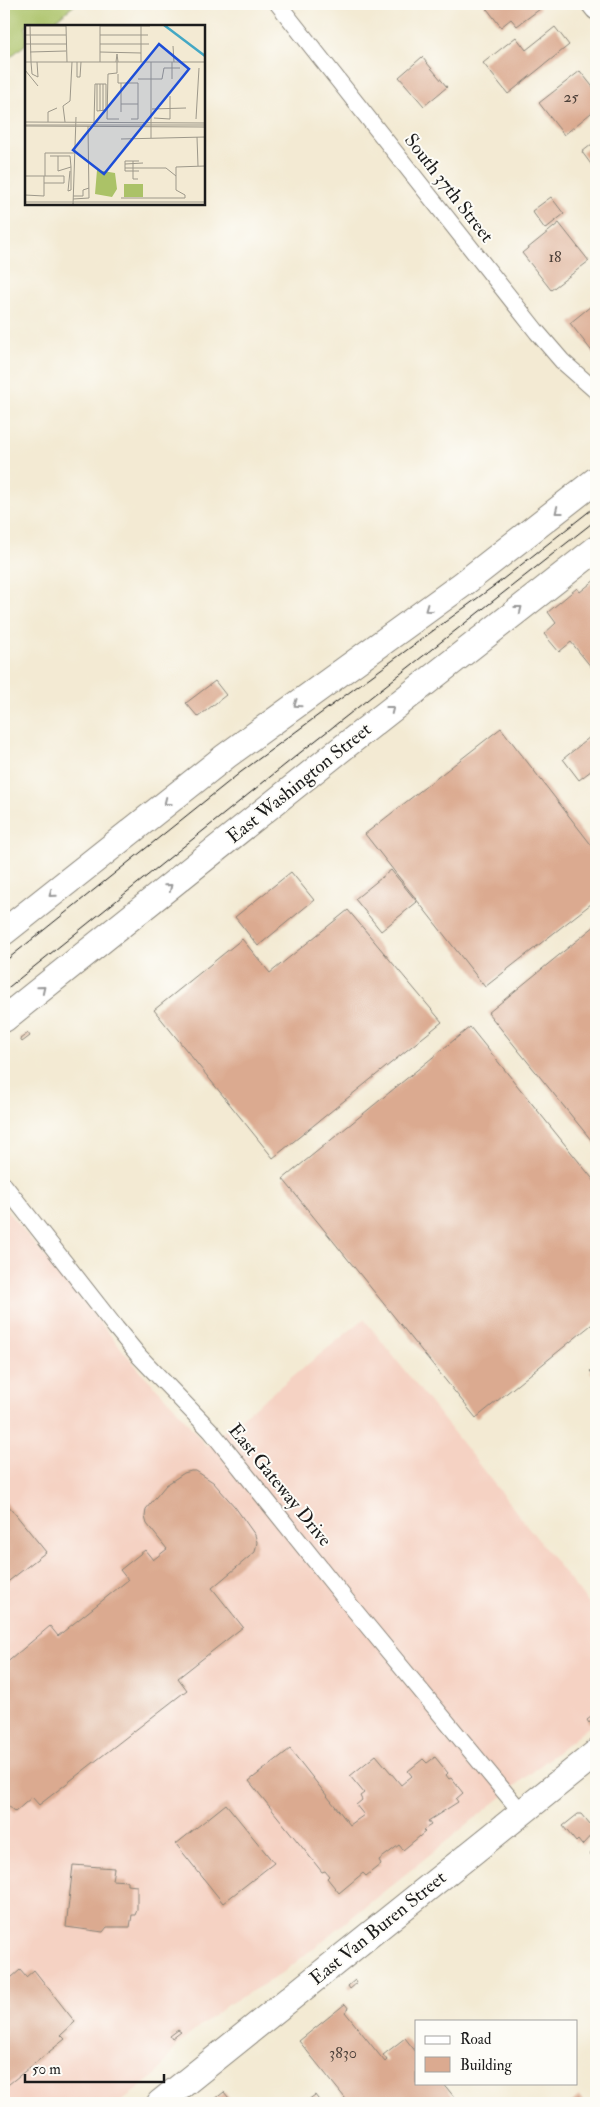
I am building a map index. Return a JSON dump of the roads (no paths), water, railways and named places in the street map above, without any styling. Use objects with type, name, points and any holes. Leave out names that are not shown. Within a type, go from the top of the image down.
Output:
[{"type":"main road","points":[[4,932],[226,756],[463,584],[596,480]]},
{"type":"main road","name":"East Washington Street","points":[[4,1019],[596,548]]},
{"type":"main road","name":"East Van Buren Street","points":[[160,2103],[596,1753]]},
{"type":"street","name":"South 37th Street","points":[[278,4],[537,332],[562,361],[596,391]]},
{"type":"street","points":[[592,4],[596,9]]},
{"type":"street","name":"East Gateway Drive","points":[[4,1185],[139,1356],[211,1431],[351,1606],[522,1813]]},
{"type":"tram line","points":[[4,962],[241,772],[498,583],[596,506]]},
{"type":"tram line","points":[[4,991],[301,752],[596,520]]}]
